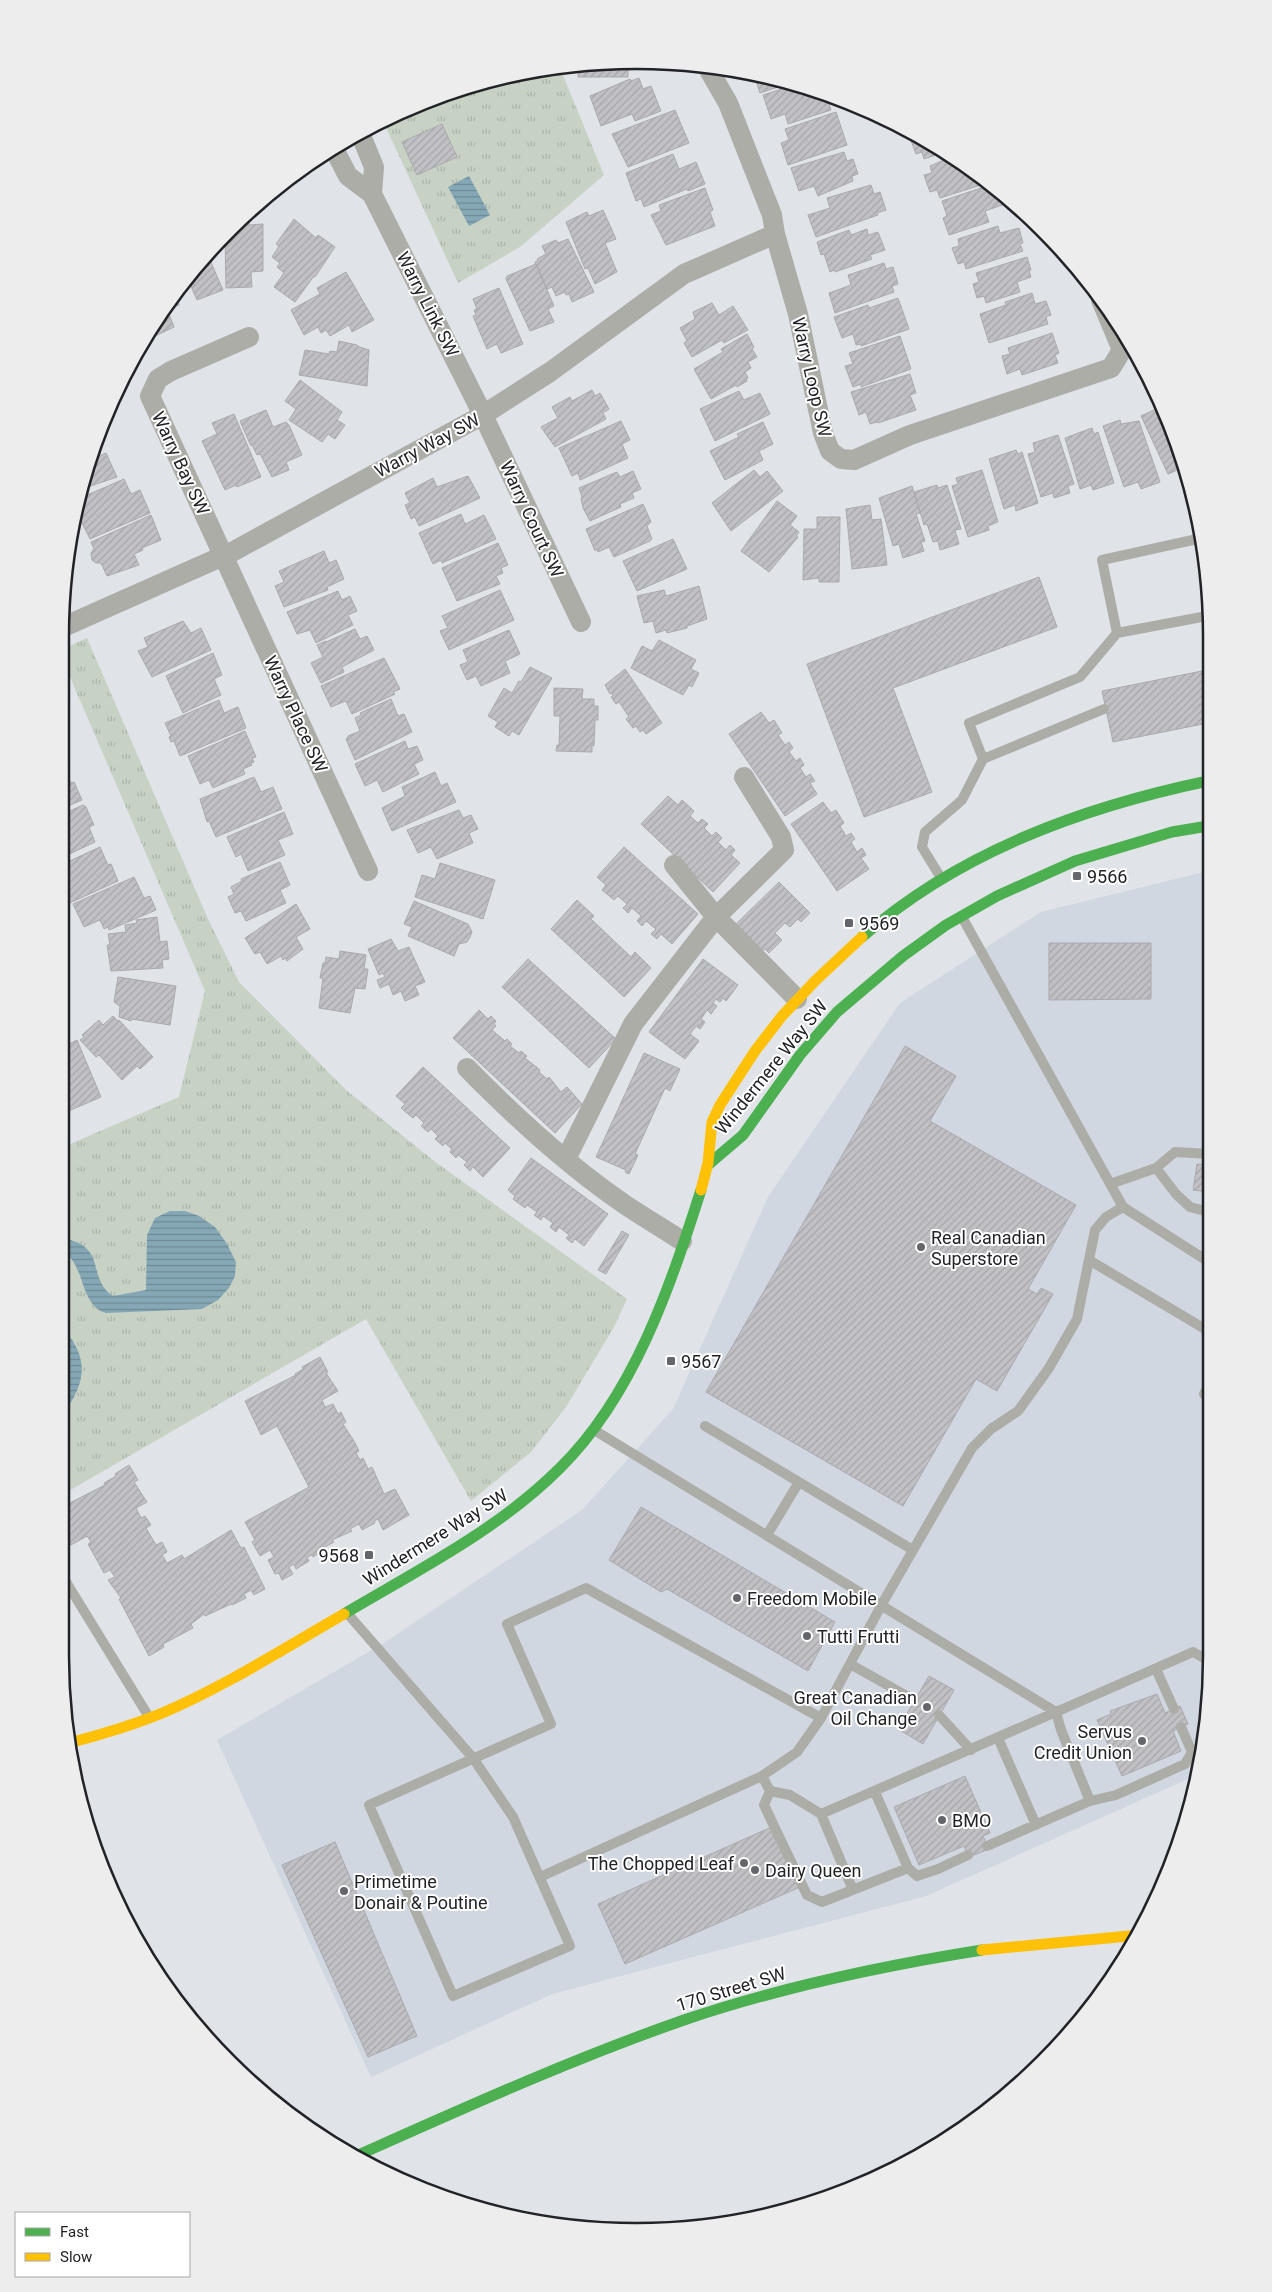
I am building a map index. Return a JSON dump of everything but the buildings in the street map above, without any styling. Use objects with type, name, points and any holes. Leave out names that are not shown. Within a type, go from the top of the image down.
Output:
[{"type":"street","name":"Warry Loop SW","points":[[711,74],[728,103],[772,215],[775,234],[798,314],[823,433],[830,450],[841,459],[854,460],[910,435],[1111,368],[1122,350],[1114,330]]},
{"type":"street","points":[[363,139],[374,167],[372,194]]},
{"type":"street","name":"Warry Link SW","points":[[337,154],[348,176],[372,194],[483,415]]},
{"type":"street","name":"Warry Way SW","points":[[69,624],[224,556],[483,415],[550,372],[684,274],[775,234]]},
{"type":"street","name":"Warry Bay SW","points":[[224,556],[150,396],[158,379],[171,371],[249,337]]},
{"type":"street","name":"Warry Court SW","points":[[483,415],[581,622]]},
{"type":"street","name":"Warry Place SW","points":[[224,556],[368,871]]},
{"type":"street","points":[[566,1159],[633,1024],[716,917],[784,850],[781,837],[744,777]]},
{"type":"street","name":"Windermere Way SW","points":[[76,1741],[149,1718],[240,1674],[476,1536],[522,1504],[551,1478],[593,1429],[610,1405],[656,1315],[709,1164],[712,1118],[754,1049],[797,1000],[848,948],[919,893],[941,879],[996,850],[1079,815],[1164,790],[1203,782]]},
{"type":"street","name":"Windermere Way SW","points":[[709,1164],[743,1135],[800,1055],[837,1012],[904,956],[997,896],[1075,861],[1172,832],[1203,827]]},
{"type":"street","points":[[674,865],[716,917],[797,1000]]},
{"type":"street","points":[[467,1068],[509,1110],[566,1159],[626,1206],[682,1241]]},
{"type":"street","name":"170 Street SW","points":[[363,2153],[596,2052],[733,2004],[856,1971],[1058,1940],[1129,1936]]},
{"type":"lane","points":[[1117,633],[1102,560],[1194,540]]},
{"type":"lane","points":[[983,759],[969,723],[1080,677],[1117,633],[1202,617]]},
{"type":"lane","points":[[941,879],[922,847],[925,832],[962,800],[983,759],[1104,710]]},
{"type":"lane","points":[[962,917],[1123,1208],[1203,1258]]},
{"type":"lane","points":[[1110,1184],[1156,1168],[1175,1152],[1203,1154]]},
{"type":"lane","points":[[1156,1168],[1176,1194],[1190,1207],[1203,1210]]},
{"type":"lane","points":[[540,1877],[762,1776],[797,1752],[821,1718],[882,1604],[972,1448],[991,1429],[1018,1411],[1049,1368],[1077,1319],[1095,1230],[1106,1217],[1123,1208]]},
{"type":"lane","points":[[1089,1260],[1203,1328]]},
{"type":"lane","points":[[705,1426],[913,1550]]},
{"type":"lane","points":[[593,1429],[1056,1712],[1060,1730],[1090,1801]]},
{"type":"lane","points":[[767,1535],[799,1482]]},
{"type":"lane","points":[[69,1587],[149,1718]]},
{"type":"lane","points":[[346,1612],[473,1758],[513,1817],[570,1946],[453,1996],[369,1805],[473,1758],[551,1724],[507,1624],[586,1588],[821,1718]]},
{"type":"lane","points":[[821,1814],[1193,1652],[1203,1658]]},
{"type":"lane","points":[[850,1664],[914,1700]]},
{"type":"lane","points":[[1156,1669],[1174,1709]]},
{"type":"lane","points":[[940,1714],[971,1750]]},
{"type":"lane","points":[[988,1846],[1090,1801],[1116,1795],[1185,1764],[1192,1752],[1181,1727]]},
{"type":"lane","points":[[998,1738],[1036,1825]]},
{"type":"lane","points":[[762,1776],[770,1791],[764,1806],[807,1895],[822,1902],[908,1868]]},
{"type":"lane","points":[[770,1791],[790,1795],[821,1814],[853,1890]]},
{"type":"lane","points":[[874,1792],[908,1868],[917,1876],[938,1869],[968,1855]]},
{"type":"shaded area","points":[[1203,872],[1203,1656],[1198,1730],[1189,1778],[926,1896],[552,1994],[371,2077],[217,1740],[384,1643],[582,1510],[673,1409],[768,1197],[900,1003],[1041,912]]},
{"type":"green space","points":[[562,74],[604,175],[520,247],[458,283],[386,127],[419,112],[489,88]]},
{"type":"green space","points":[[87,638],[208,919],[239,982],[346,1090],[434,1161],[627,1299],[614,1327],[566,1407],[531,1452],[471,1501],[366,1319],[69,1491],[69,1145],[179,1097],[205,991],[69,675],[69,646]]},
{"type":"water","points":[[469,176],[490,215],[469,226],[448,187]]},
{"type":"water","points":[[170,1211],[185,1211],[199,1216],[215,1227],[227,1244],[236,1262],[235,1276],[229,1288],[218,1300],[202,1309],[106,1313],[97,1309],[86,1293],[75,1265],[69,1257],[69,1240],[85,1247],[95,1263],[105,1289],[113,1296],[146,1290],[147,1235],[155,1218]]},
{"type":"water","points":[[69,1336],[76,1346],[82,1370],[75,1395],[69,1406]]},
{"type":"traffic: fast","points":[[862,937],[900,907],[939,880],[981,857],[1024,837],[1069,819],[1115,804],[1203,782]]},
{"type":"traffic: fast","points":[[709,1164],[743,1135],[800,1055],[837,1012],[903,956],[946,925],[997,896],[1075,861],[1172,832],[1203,827]]},
{"type":"traffic: fast","points":[[344,1614],[429,1565],[484,1530],[536,1490],[560,1468],[586,1439],[609,1407],[629,1374],[647,1338],[676,1264],[701,1190]]},
{"type":"traffic: fast","points":[[363,2153],[559,2068],[684,2020],[757,1997],[832,1979],[906,1963],[982,1950]]},
{"type":"traffic: slow","points":[[701,1190],[708,1163],[712,1122],[720,1105],[755,1051],[782,1016],[816,980],[862,937]]},
{"type":"traffic: slow","points":[[76,1741],[160,1714],[184,1703],[253,1667],[344,1614]]},
{"type":"traffic: slow","points":[[982,1950],[1129,1936]]},
{"type":"place","name":"9566","points":[[1077,876]]},
{"type":"place","name":"9569","points":[[849,923]]},
{"type":"place","name":"Real Canadian Superstore","points":[[921,1247]]},
{"type":"place","name":"9567","points":[[671,1361]]},
{"type":"place","name":"9568","points":[[369,1555]]},
{"type":"place","name":"Freedom Mobile","points":[[737,1598]]},
{"type":"place","name":"Tutti Frutti","points":[[807,1636]]},
{"type":"place","name":"Great Canadian Oil Change","points":[[927,1707]]},
{"type":"place","name":"Servus Credit Union","points":[[1142,1741]]},
{"type":"place","name":"BMO","points":[[942,1820]]},
{"type":"place","name":"The Chopped Leaf","points":[[744,1863]]},
{"type":"place","name":"Dairy Queen","points":[[755,1870]]},
{"type":"place","name":"Primetime Donair & Poutine","points":[[344,1891]]}]
